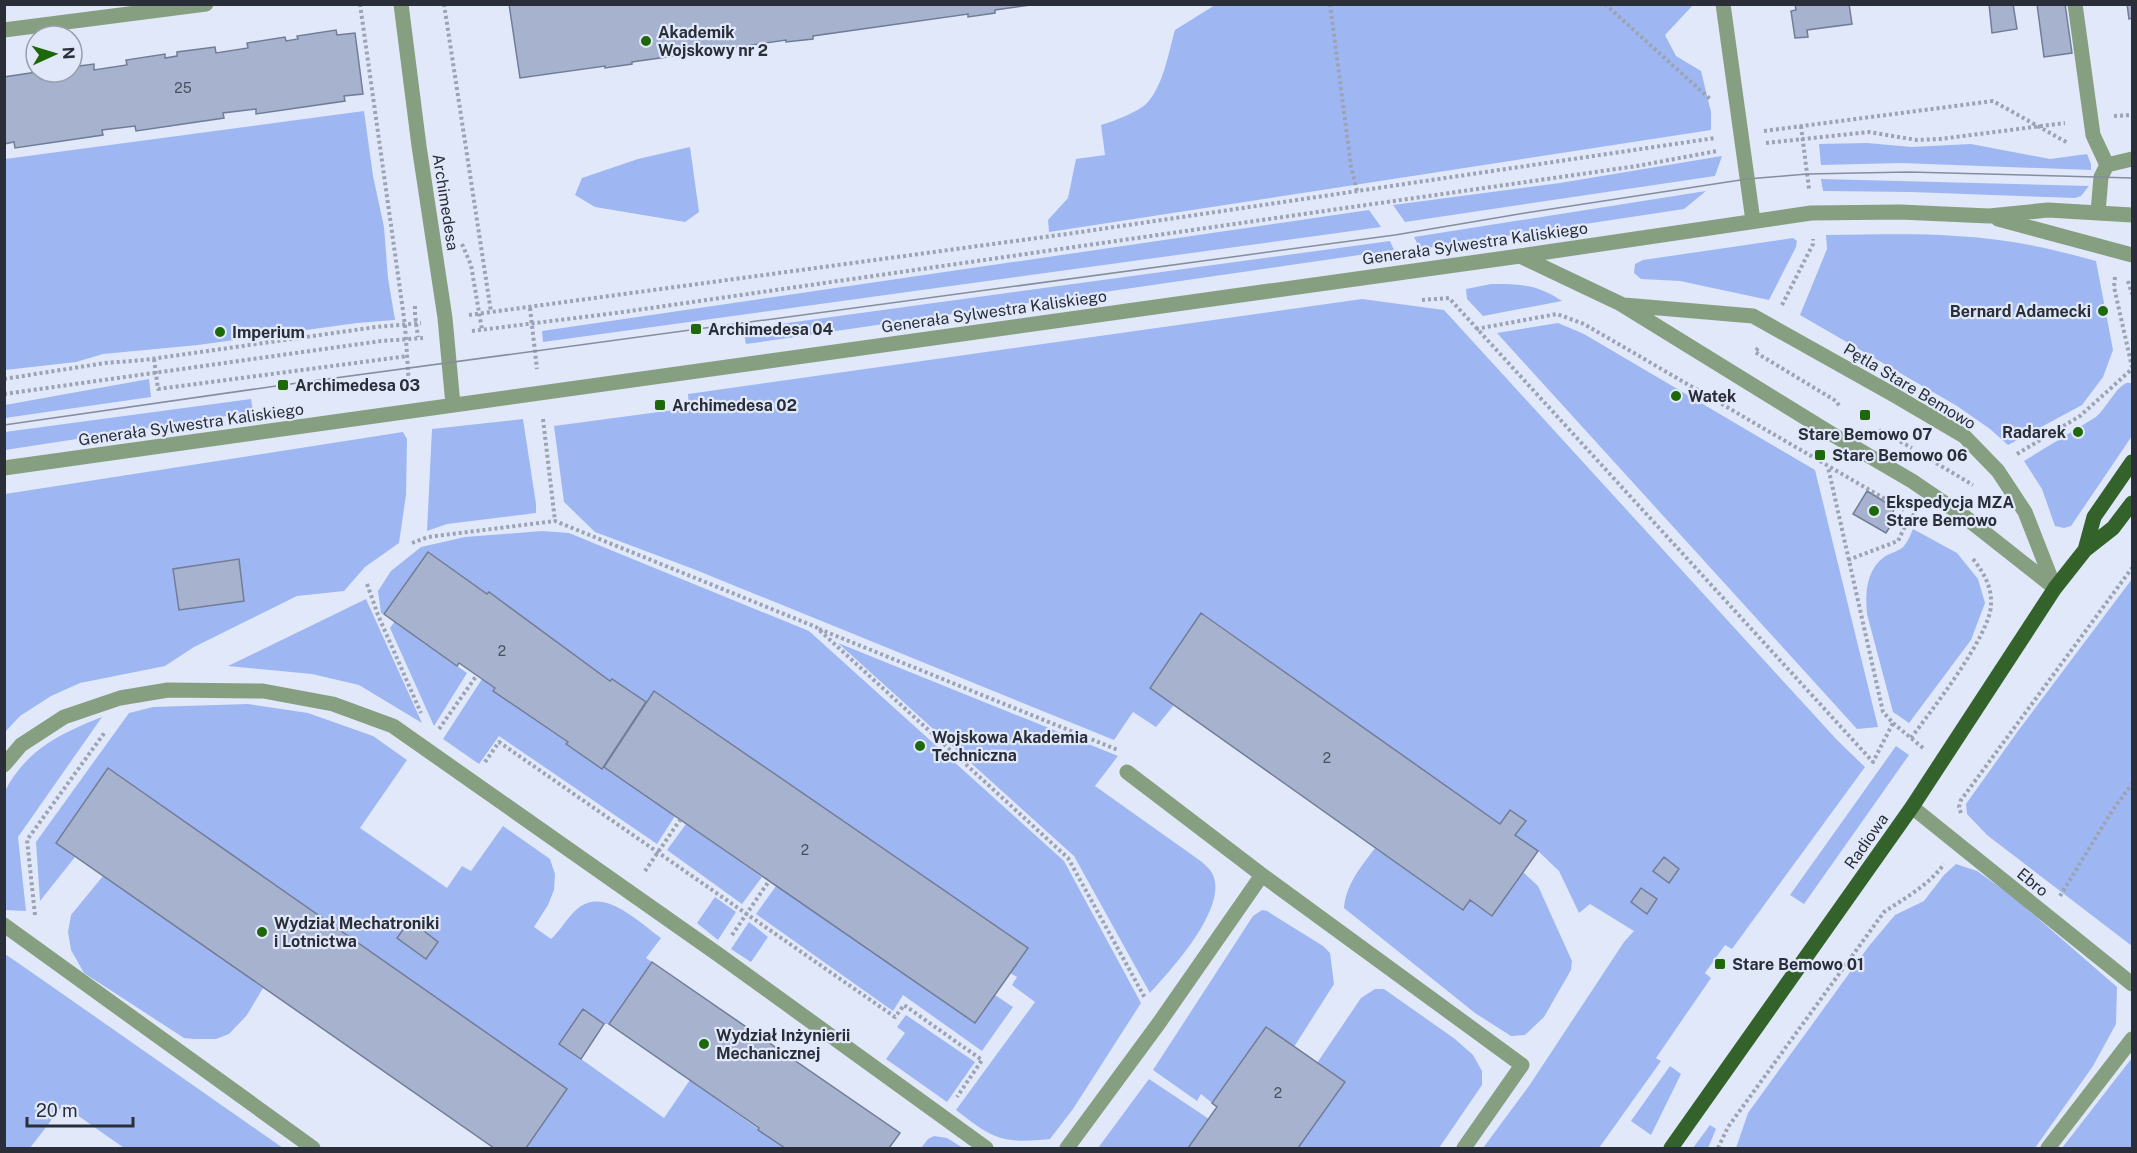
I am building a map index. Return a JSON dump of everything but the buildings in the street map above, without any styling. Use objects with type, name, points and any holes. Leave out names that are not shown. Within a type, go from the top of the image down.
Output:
[{"type":"main road","name":"Radiowa","points":[[2085,549],[2094,517],[2133,462]]},
{"type":"main road","name":"Radiowa","points":[[1671,1149],[1912,807],[2055,588],[2085,549],[2113,528],[2133,503]]},
{"type":"street","points":[[4,30],[206,4]]},
{"type":"street","name":"Archimedesa","points":[[401,4],[419,146],[445,318],[453,405]]},
{"type":"street","points":[[1723,4],[1753,221]]},
{"type":"street","points":[[2075,4],[2093,135],[2107,165],[2101,177],[2098,212]]},
{"type":"street","points":[[2107,165],[2133,159]]},
{"type":"street","name":"Generała Sylwestra Kaliskiego","points":[[4,468],[1520,256],[1811,213],[1989,216],[2048,210],[2133,215]]},
{"type":"street","name":"Generała Sylwestra Kaliskiego","points":[[1989,216],[2133,255]]},
{"type":"street","name":"Pętla Stare Bemowo","points":[[1520,256],[1621,304],[1912,481],[1965,517],[2055,588]]},
{"type":"street","name":"Pętla Stare Bemowo","points":[[1621,304],[1754,316],[1964,436],[1998,471],[2025,512],[2055,588]]},
{"type":"street","points":[[4,765],[21,745],[64,717],[120,698],[168,690],[263,691],[343,708],[393,726],[631,892],[986,1149]]},
{"type":"street","points":[[1127,772],[1262,875],[1522,1065],[1464,1149]]},
{"type":"street","name":"Ebro","points":[[1912,807],[2133,984]]},
{"type":"street","points":[[1067,1149],[1159,1023],[1262,875]]},
{"type":"street","points":[[4,925],[313,1149]]},
{"type":"street","points":[[2048,1149],[2133,1039]]},
{"type":"path","points":[[360,4],[407,340],[409,385],[400,386]]},
{"type":"path","points":[[444,4],[491,312]]},
{"type":"path","points":[[1330,4],[1351,166],[1357,191]]},
{"type":"path","points":[[1605,4],[1715,103]]},
{"type":"path","points":[[4,379],[105,363],[154,359],[405,325],[1062,235],[1357,191],[1742,140],[1993,101],[2075,148],[2099,145]]},
{"type":"path","points":[[4,394],[381,342],[623,312],[1637,166],[1742,140],[1869,132],[1917,140],[1940,139],[2091,119],[2133,116]]},
{"type":"path","points":[[1422,300],[1449,298],[1873,762],[1893,723],[1883,712],[1828,466]]},
{"type":"path","points":[[1475,329],[1557,314],[1584,324],[1921,520]]},
{"type":"path","points":[[154,359],[158,389],[408,356]]},
{"type":"path","points":[[2014,456],[2080,416],[2133,369]]},
{"type":"path","points":[[549,475],[555,521]]},
{"type":"path","points":[[1848,560],[1898,541],[1911,514]]},
{"type":"path","points":[[412,543],[428,537],[555,521],[1114,747],[1125,754],[1127,772]]},
{"type":"path","points":[[1911,738],[1986,627],[1991,606],[1988,582],[1984,573],[1970,556]]},
{"type":"path","points":[[1971,786],[2133,568]]},
{"type":"path","points":[[367,584],[378,615],[426,723]]},
{"type":"path","points":[[816,627],[1068,858],[1159,1023]]},
{"type":"path","points":[[425,749],[477,675]]},
{"type":"path","points":[[37,921],[27,840],[116,717],[120,698]]},
{"type":"path","points":[[2047,917],[2112,811],[2133,784]]},
{"type":"path","points":[[631,892],[680,820]]},
{"type":"path","points":[[1718,1149],[1728,1127],[1884,912],[1924,885],[1939,872],[1949,857]]},
{"type":"path","points":[[719,955],[769,881]]},
{"type":"shaded area","points":[[1215,5],[1693,5],[1665,35],[1676,56],[1701,71],[1711,112],[1711,130],[1049,232],[1048,220],[1068,198],[1076,159],[1105,155],[1101,125],[1133,113],[1148,102],[1162,77],[1175,30]]},
{"type":"shaded area","points":[[364,111],[373,176],[384,227],[388,278],[395,320],[357,323],[198,345],[103,354],[76,362],[5,370],[5,159]]},
{"type":"shaded area","points":[[1867,143],[1912,147],[1971,144],[2050,159],[2087,154],[2091,170],[1901,163],[1821,165],[1819,144]]},
{"type":"shaded area","points":[[690,147],[699,212],[685,222],[595,207],[575,195],[582,178],[638,159]]},
{"type":"shaded area","points":[[1722,156],[1715,176],[1405,222],[1393,205],[1560,183]]},
{"type":"shaded area","points":[[1821,179],[2089,186],[2081,196],[2075,198],[1823,191]]},
{"type":"shaded area","points":[[1706,191],[1684,209],[1420,249],[1414,237]]},
{"type":"shaded area","points":[[1369,210],[1381,227],[543,342],[542,331]]},
{"type":"shaded area","points":[[1826,235],[1973,237],[2027,244],[2096,261],[2113,350],[2103,377],[2082,405],[2008,445],[1957,406],[1800,315],[1827,249]]},
{"type":"shaded area","points":[[1793,238],[1797,241],[1796,247],[1769,300],[1680,281],[1641,279],[1634,273],[1635,264],[1643,260]]},
{"type":"shaded area","points":[[1390,241],[1394,250],[746,344],[743,329]]},
{"type":"shaded area","points":[[1491,284],[1528,286],[1544,291],[1562,301],[1483,316],[1467,299],[1466,289]]},
{"type":"shaded area","points":[[1362,299],[1444,310],[1837,740],[1865,767],[1732,949],[1725,945],[1705,973],[1711,978],[1656,1058],[1661,1061],[1599,1148],[1483,1148],[1529,1086],[1624,942],[1634,931],[1590,904],[1579,913],[1559,871],[1538,851],[1515,835],[1525,821],[1510,810],[1500,824],[1202,613],[1150,687],[1174,705],[1156,727],[1133,712],[1114,740],[696,570],[595,532],[564,502],[554,426],[689,408],[688,394]]},
{"type":"shaded area","points":[[1558,323],[1584,334],[1815,470],[1878,727],[1857,729],[1497,333]]},
{"type":"shaded area","points":[[149,379],[151,397],[5,418],[5,405]]},
{"type":"shaded area","points":[[2126,383],[2132,383],[2132,436],[2071,526],[2064,528],[2055,526],[2042,489],[2024,461],[2096,417]]},
{"type":"shaded area","points":[[251,399],[253,412],[5,450],[5,432]]},
{"type":"shaded area","points":[[523,419],[536,513],[447,524],[427,531],[432,429]]},
{"type":"shaded area","points":[[403,432],[407,439],[406,495],[399,543],[365,567],[344,591],[297,596],[194,647],[165,666],[80,683],[51,696],[20,716],[5,732],[5,494]]},
{"type":"shaded area","points":[[1913,529],[1957,553],[1978,579],[1985,603],[1971,640],[1909,723],[1893,712],[1867,614],[1866,598],[1873,569],[1884,557],[1904,546]]},
{"type":"shaded area","points":[[542,531],[569,533],[809,631],[1064,861],[1141,1003],[1073,1109],[1050,1139],[1020,1141],[999,1137],[989,1133],[956,1110],[1035,1002],[1012,985],[1017,977],[1010,973],[1028,948],[654,691],[646,702],[612,679],[610,681],[490,592],[487,594],[428,552],[384,614],[381,613],[378,591],[391,571],[421,547],[465,537]]},
{"type":"shaded area","points":[[2132,579],[2132,946],[1987,835],[1967,814],[1966,804]]},
{"type":"shaded area","points":[[366,599],[422,723],[359,685],[312,674],[228,666]]},
{"type":"shaded area","points":[[395,621],[467,673],[434,726],[390,628]]},
{"type":"shaded area","points":[[838,643],[1118,756],[1095,786],[1202,862],[1212,873],[1215,887],[1213,902],[1196,937],[1150,993],[1074,856]]},
{"type":"shaded area","points":[[482,679],[495,688],[494,691],[568,742],[566,744],[675,816],[657,844],[499,736],[479,764],[443,739]]},
{"type":"shaded area","points":[[248,704],[308,713],[373,736],[407,760],[360,828],[447,888],[462,866],[471,871],[503,826],[550,859],[555,874],[554,890],[548,905],[534,927],[551,939],[576,910],[586,903],[597,902],[620,909],[661,938],[646,958],[652,962],[609,1024],[604,1024],[583,1010],[560,1044],[664,1118],[690,1080],[785,1148],[526,1148],[566,1090],[108,768],[56,843],[75,857],[40,901],[36,842],[129,713],[153,707]]},
{"type":"shaded area","points":[[102,717],[18,837],[26,911],[5,910],[5,791],[23,764],[34,754],[59,737]]},
{"type":"shaded area","points":[[1896,746],[1909,755],[1804,904],[1790,895]]},
{"type":"shaded area","points":[[686,824],[762,877],[742,904],[667,850]]},
{"type":"shaded area","points":[[1375,848],[1463,909],[1470,900],[1492,915],[1523,872],[1538,886],[1572,961],[1571,970],[1544,1017],[1525,1035],[1511,1036],[1475,1013],[1344,908],[1351,883]]},
{"type":"shaded area","points":[[1956,864],[1977,871],[2012,896],[2117,987],[2116,1024],[2093,1066],[2035,1148],[1736,1148],[1748,1113],[1869,946],[1895,915],[1924,901],[1944,875]]},
{"type":"shaded area","points":[[103,876],[263,988],[247,1015],[229,1034],[216,1039],[184,1038],[84,973],[71,950],[68,932],[71,915]]},
{"type":"shaded area","points":[[776,886],[975,1023],[995,995],[1013,1007],[982,1051],[903,995],[893,1011],[756,914]]},
{"type":"shaded area","points":[[715,897],[736,912],[718,940],[697,923]]},
{"type":"shaded area","points":[[1262,910],[1323,946],[1330,953],[1334,984],[1294,1047],[1266,1028],[1212,1103],[1201,1094],[1197,1101],[1153,1070],[1253,916]]},
{"type":"shaded area","points":[[749,922],[768,937],[751,962],[731,949]]},
{"type":"shaded area","points":[[5,954],[283,1148],[124,1148],[63,1105],[30,1148],[5,1148]]},
{"type":"shaded area","points":[[1375,989],[1384,989],[1455,1039],[1473,1055],[1482,1071],[1482,1085],[1439,1148],[1298,1148],[1344,1083],[1317,1063],[1361,998]]},
{"type":"shaded area","points":[[906,1015],[975,1062],[947,1102],[886,1059],[905,1033],[897,1027]]},
{"type":"shaded area","points":[[2132,1058],[2132,1148],[2062,1148]]},
{"type":"shaded area","points":[[1670,1066],[1681,1074],[1651,1135],[1631,1121]]},
{"type":"shaded area","points":[[1149,1079],[1209,1119],[1188,1148],[1098,1148]]},
{"type":"shaded area","points":[[1710,1125],[1716,1129],[1708,1148],[1693,1148]]},
{"type":"shaded area","points":[[934,1136],[947,1138],[963,1148],[921,1148],[928,1139]]},
{"type":"tram line","points":[[4,425],[283,385],[1395,235],[1747,179],[1807,174],[1909,172],[2132,178]]},
{"type":"place","name":"Akademik Wojskowy nr 2","points":[[646,41]]},
{"type":"place","name":"Bernard Adamecki","points":[[2103,311]]},
{"type":"place","name":"Archimedesa 04","points":[[696,329]]},
{"type":"place","name":"Imperium","points":[[220,332]]},
{"type":"place","name":"Archimedesa 03","points":[[283,385]]},
{"type":"place","name":"Watek","points":[[1676,396]]},
{"type":"place","name":"Archimedesa 02","points":[[660,405]]},
{"type":"place","name":"Stare Bemowo 07","points":[[1865,415]]},
{"type":"place","name":"Radarek","points":[[2078,432]]},
{"type":"place","name":"Stare Bemowo 06","points":[[1820,455]]},
{"type":"place","name":"Ekspedycja MZA Stare Bemowo","points":[[1874,511]]},
{"type":"place","name":"Wojskowa Akademia Techniczna","points":[[920,746]]},
{"type":"place","name":"Wydział Mechatroniki i Lotnictwa","points":[[262,932]]},
{"type":"place","name":"Stare Bemowo 01","points":[[1720,964]]},
{"type":"place","name":"Wydział Inżynierii Mechanicznej","points":[[704,1044]]}]
